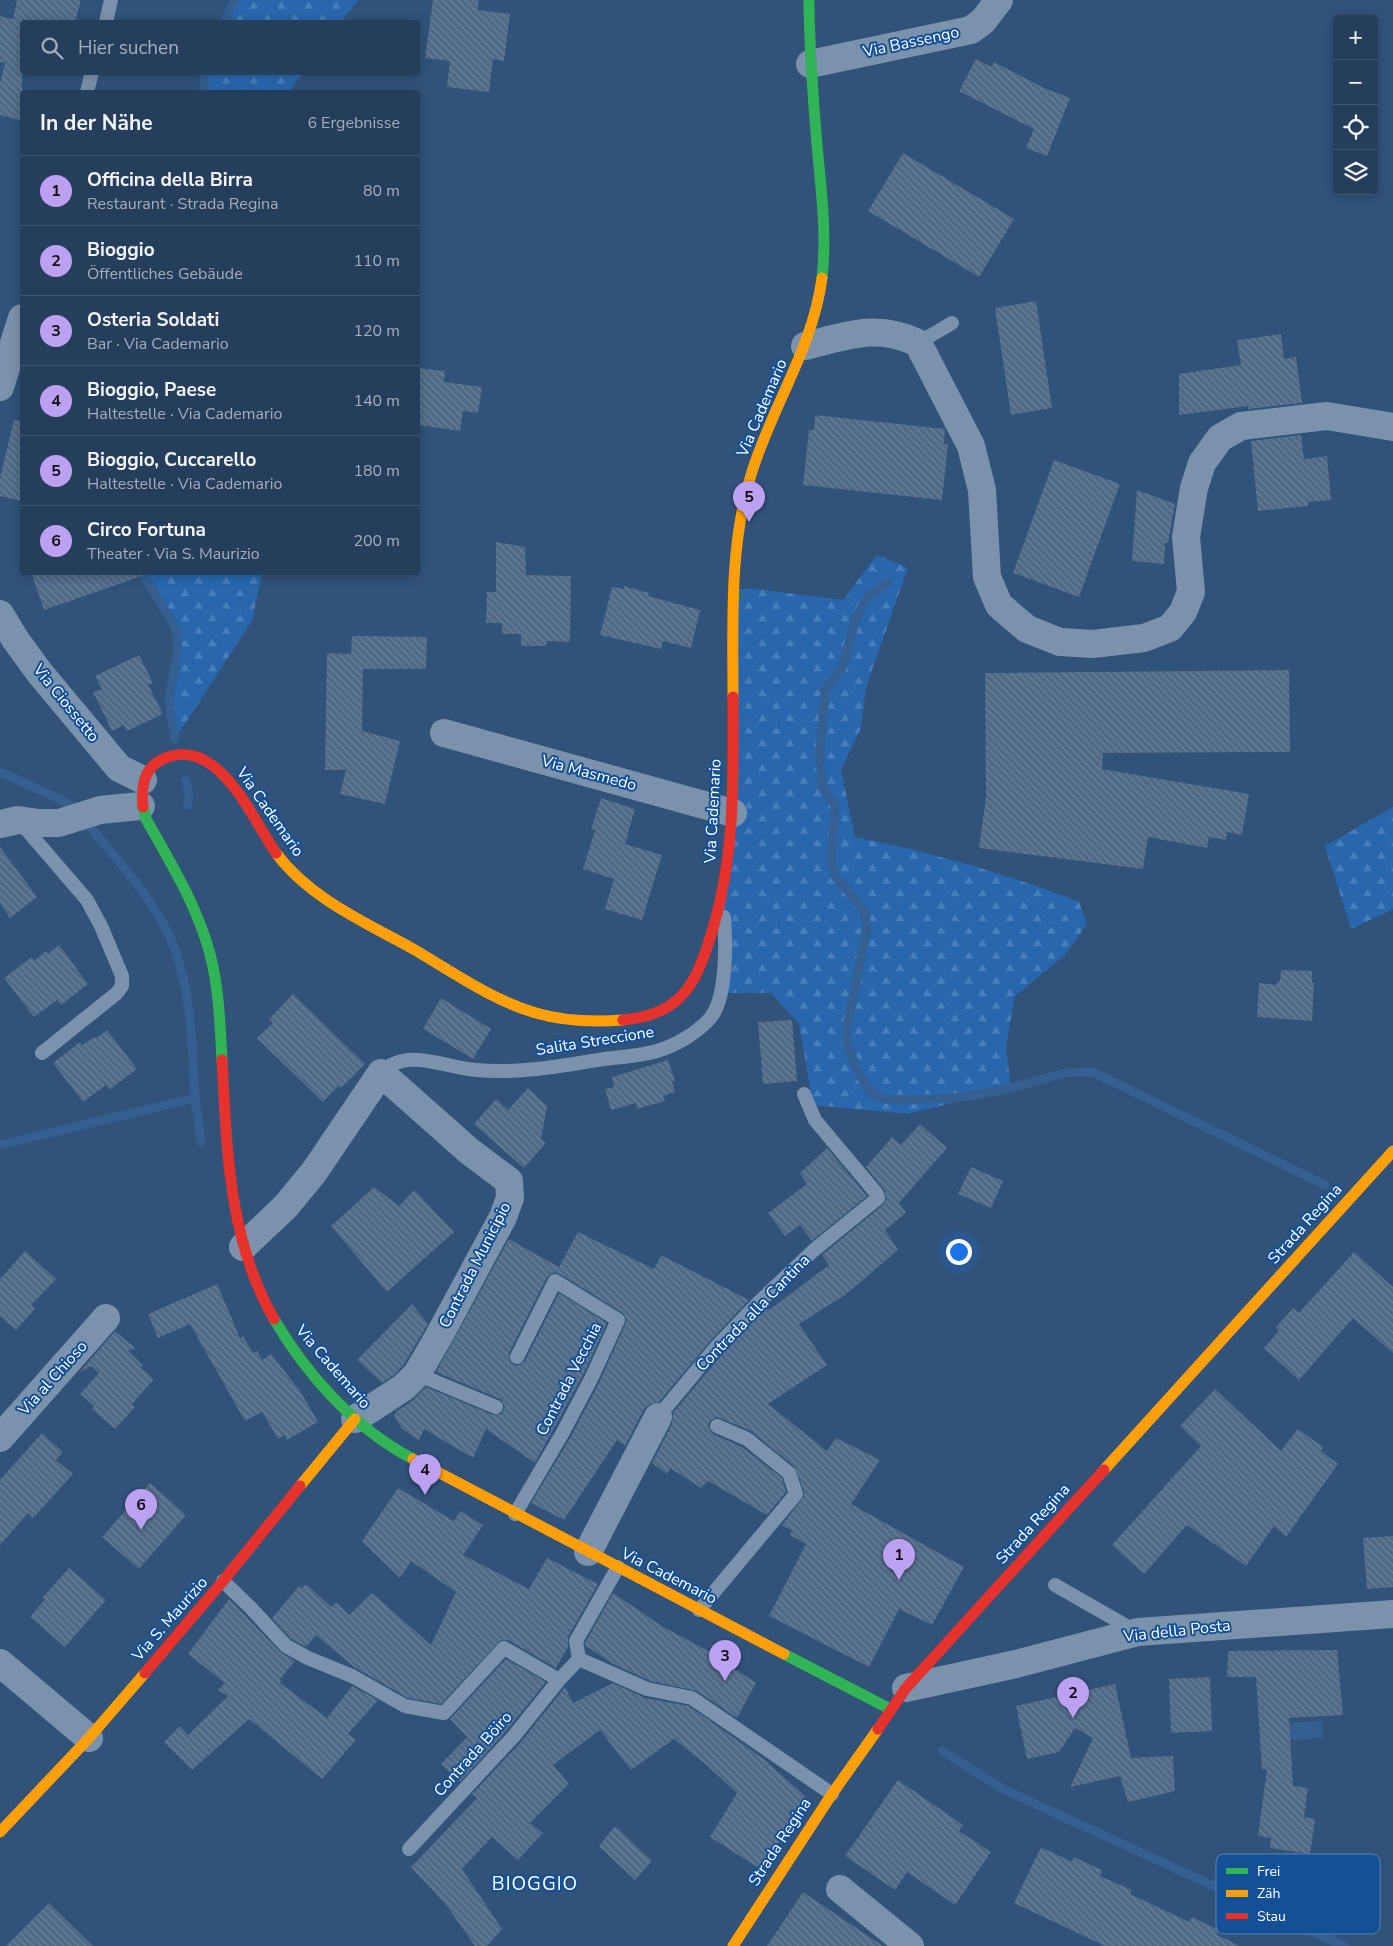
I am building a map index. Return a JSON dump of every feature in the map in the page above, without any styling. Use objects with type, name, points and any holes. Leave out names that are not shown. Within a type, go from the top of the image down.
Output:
[{"type":"street","name":"Via Cademario","points":[[809,0],[810,64],[825,239],[823,272],[818,305],[806,346],[765,436],[752,473],[740,518],[733,589],[733,813],[728,862],[717,912],[696,975],[685,991],[672,1004],[656,1013],[633,1019],[595,1021],[542,1015],[518,1007],[489,994],[334,904],[302,882],[283,864],[266,841],[226,777],[201,757],[189,754],[171,755],[155,764],[142,793],[146,819],[192,902],[206,937],[219,1013],[231,1192],[256,1287],[286,1340],[323,1385],[355,1418],[394,1449],[699,1610],[898,1699]]},
{"type":"street","name":"Via Bassengo","points":[[810,64],[970,30],[983,22],[999,0]]},
{"type":"street","points":[[0,387],[20,324]]},
{"type":"street","points":[[806,346],[872,331],[890,333],[918,343],[970,446],[982,490],[987,577],[999,605],[1027,629],[1060,642],[1094,644],[1144,638],[1170,628],[1183,612],[1191,592],[1186,537],[1194,488],[1202,462],[1220,438],[1241,426],[1327,416],[1393,427]]},
{"type":"street","name":"Via Ciossetto","points":[[0,614],[15,639],[39,672],[118,768],[125,772],[142,793]]},
{"type":"street","name":"Via Masmedo","points":[[444,733],[733,813]]},
{"type":"street","points":[[6,816],[39,824],[80,817],[142,793]]},
{"type":"street","points":[[244,1247],[286,1206],[314,1172],[381,1073]]},
{"type":"street","name":"Contrada Municipio","points":[[355,1418],[404,1387],[417,1374],[440,1336],[503,1217],[510,1198],[511,1189],[509,1181],[469,1151],[381,1073]]},
{"type":"street","name":"Strada Regina","points":[[733,1946],[832,1794],[898,1699],[1393,1151]]},
{"type":"street","name":"Via al Chioso","points":[[0,1438],[106,1318]]},
{"type":"street","name":"Contrada alla Cantina","points":[[588,1552],[658,1417]]},
{"type":"street","name":"Via S. Maurizio","points":[[0,1832],[89,1738],[223,1582],[355,1418]]},
{"type":"street","name":"Via della Posta","points":[[898,1699],[954,1678],[1138,1632],[1393,1614]]},
{"type":"street","points":[[0,1663],[89,1738]]},
{"type":"street","points":[[840,1889],[910,1946]]},
{"type":"lane","points":[[107,20],[112,0]]},
{"type":"lane","points":[[88,90],[91,75]]},
{"type":"lane","points":[[918,343],[952,324]]},
{"type":"lane","points":[[6,816],[86,900],[101,926],[122,976],[122,986],[117,994],[42,1053]]},
{"type":"lane","name":"Salita Streccione","points":[[381,1073],[388,1066],[403,1060],[421,1060],[472,1070],[498,1072],[527,1069],[657,1051],[686,1039],[712,1017],[721,994],[726,945],[722,892]]},
{"type":"lane","name":"Contrada alla Cantina","points":[[658,1417],[717,1346],[759,1302],[814,1250],[875,1202],[877,1194],[815,1120],[804,1094]]},
{"type":"lane","name":"Contrada Vecchia","points":[[515,1514],[591,1379],[618,1320],[555,1281],[517,1357]]},
{"type":"lane","points":[[417,1374],[496,1407]]},
{"type":"lane","points":[[699,1610],[796,1494],[790,1473],[747,1439],[717,1426]]},
{"type":"lane","points":[[618,1568],[576,1641],[579,1659],[647,1689],[692,1698],[832,1794]]},
{"type":"lane","points":[[223,1582],[250,1607],[286,1646],[308,1658],[352,1676],[405,1706],[444,1713],[504,1648],[559,1680]]},
{"type":"lane","points":[[1055,1585],[1138,1632]]},
{"type":"lane","name":"Contrada Böiro","points":[[409,1849],[514,1736],[559,1680],[579,1659]]},
{"type":"green space","points":[[236,0],[358,0],[343,20],[225,20]]},
{"type":"green space","points":[[204,75],[302,75],[290,90],[204,90]]},
{"type":"green space","points":[[877,555],[908,568],[866,687],[861,728],[841,770],[855,837],[968,865],[1024,882],[1079,902],[1087,924],[1065,955],[1015,996],[1006,1047],[1011,1088],[908,1114],[813,1105],[799,1024],[771,993],[721,993],[733,589],[756,589],[843,600]]},
{"type":"green space","points":[[143,575],[262,575],[252,621],[175,739],[170,701],[177,653],[175,627]]},
{"type":"green space","points":[[1393,807],[1393,909],[1351,929],[1325,846]]},
{"type":"shaded area","points":[[1322,1721],[1323,1738],[1279,1741],[1278,1723]]},
{"type":"building","points":[[17,0],[81,0],[76,20],[20,20],[20,75],[22,75],[22,90],[20,90],[20,120],[0,115],[0,84],[5,63],[0,62],[0,16],[13,19]]},
{"type":"building","points":[[433,0],[479,0],[478,10],[510,14],[504,61],[493,59],[489,92],[447,87],[450,61],[425,58]]},
{"type":"building","points":[[976,59],[992,67],[994,62],[1044,88],[1070,98],[1047,156],[1026,148],[1034,129],[959,91]]},
{"type":"building","points":[[903,153],[1014,219],[979,277],[868,211]]},
{"type":"building","points":[[1036,301],[1052,408],[1011,415],[995,308]]},
{"type":"building","points":[[1281,334],[1284,359],[1296,357],[1302,403],[1248,409],[1248,406],[1179,415],[1179,374],[1241,365],[1237,340]]},
{"type":"building","points":[[420,368],[445,371],[444,382],[482,387],[478,413],[463,411],[460,431],[420,425]]},
{"type":"building","points":[[815,415],[945,429],[944,444],[948,444],[942,500],[803,485],[809,430],[814,430]]},
{"type":"building","points":[[14,420],[20,421],[20,501],[0,496],[0,478]]},
{"type":"building","points":[[1301,435],[1304,459],[1327,456],[1331,500],[1308,502],[1308,506],[1258,511],[1251,441]]},
{"type":"building","points":[[1054,460],[1120,484],[1079,597],[1013,573]]},
{"type":"building","points":[[1137,490],[1175,504],[1168,543],[1165,543],[1164,564],[1132,561]]},
{"type":"building","points":[[496,542],[525,547],[526,575],[571,576],[570,642],[547,641],[546,646],[521,646],[521,634],[502,634],[502,623],[486,623],[487,592],[496,592]]},
{"type":"building","points":[[32,575],[142,575],[142,576],[44,610]]},
{"type":"building","points":[[624,586],[649,593],[648,596],[700,610],[691,648],[663,641],[661,649],[600,635],[612,587],[624,589]]},
{"type":"building","points":[[352,636],[427,637],[426,669],[363,669],[362,731],[400,741],[385,804],[340,794],[346,770],[325,770],[327,653],[351,654]]},
{"type":"building","points":[[139,655],[153,683],[148,685],[163,714],[127,731],[124,725],[112,731],[93,692],[102,689],[95,676]]},
{"type":"building","points":[[1289,670],[1290,752],[1103,753],[1102,769],[1249,794],[1242,835],[1227,832],[1226,840],[1209,837],[1207,848],[1148,837],[1143,869],[979,848],[986,797],[985,673]]},
{"type":"building","points":[[601,798],[635,809],[625,844],[662,855],[642,920],[605,909],[614,879],[583,869],[595,830],[591,829]]},
{"type":"building","points":[[0,847],[37,897],[10,918],[0,903]]},
{"type":"building","points":[[59,945],[88,984],[61,1005],[57,1000],[34,1017],[4,978],[32,957],[34,961],[46,951],[48,954]]},
{"type":"building","points":[[1281,970],[1312,971],[1312,983],[1314,983],[1312,1021],[1257,1017],[1259,983],[1277,985],[1277,981],[1280,981]]},
{"type":"building","points":[[293,994],[365,1064],[341,1088],[338,1086],[323,1102],[257,1038],[273,1023],[269,1019]]},
{"type":"building","points":[[441,998],[491,1029],[473,1059],[423,1029]]},
{"type":"building","points":[[792,1020],[797,1081],[763,1084],[758,1022]]},
{"type":"building","points":[[107,1030],[137,1069],[109,1090],[106,1085],[83,1102],[53,1063],[80,1042],[82,1045]]},
{"type":"building","points":[[668,1060],[675,1081],[672,1081],[675,1092],[663,1096],[665,1101],[637,1109],[636,1103],[611,1110],[605,1089],[614,1087],[612,1077]]},
{"type":"building","points":[[528,1088],[547,1106],[541,1139],[546,1143],[524,1168],[474,1124],[496,1099],[508,1110]]},
{"type":"building","points":[[920,1124],[947,1148],[899,1203],[906,1213],[885,1230],[898,1250],[845,1295],[799,1324],[827,1365],[768,1404],[827,1451],[836,1438],[880,1460],[851,1504],[964,1567],[932,1625],[899,1609],[869,1667],[769,1616],[806,1544],[790,1535],[792,1531],[782,1525],[804,1496],[804,1491],[794,1466],[751,1431],[716,1417],[709,1422],[708,1427],[713,1434],[742,1447],[782,1478],[786,1492],[767,1515],[708,1481],[701,1488],[670,1468],[667,1474],[652,1463],[672,1424],[673,1413],[724,1352],[766,1308],[769,1310],[829,1265],[822,1255],[884,1204],[886,1200],[885,1191],[866,1167],[892,1137],[901,1145]]},
{"type":"building","points":[[827,1148],[867,1196],[812,1241],[800,1225],[785,1236],[768,1213],[807,1184],[800,1173]]},
{"type":"building","points":[[971,1167],[1003,1181],[991,1208],[958,1194]]},
{"type":"building","points":[[374,1187],[399,1206],[414,1190],[454,1232],[387,1292],[331,1226]]},
{"type":"building","points":[[578,1232],[654,1269],[661,1255],[749,1300],[711,1340],[659,1402],[650,1404],[644,1409],[625,1446],[617,1440],[564,1520],[531,1503],[570,1438],[599,1383],[627,1320],[623,1313],[560,1274],[554,1272],[547,1277],[509,1353],[510,1362],[517,1366],[525,1361],[559,1293],[607,1323],[583,1375],[535,1463],[486,1429],[473,1458],[424,1429],[419,1440],[402,1429],[394,1415],[426,1387],[493,1415],[502,1414],[505,1406],[500,1399],[436,1372],[509,1239],[559,1267]]},
{"type":"building","points":[[25,1251],[56,1279],[31,1305],[35,1309],[16,1330],[0,1316],[0,1279]]},
{"type":"building","points":[[1354,1252],[1393,1287],[1393,1353],[1353,1318],[1299,1380],[1264,1348],[1279,1331],[1276,1327],[1293,1308],[1299,1313]]},
{"type":"building","points":[[217,1284],[240,1338],[243,1336],[253,1353],[257,1351],[262,1360],[271,1354],[300,1391],[318,1422],[287,1440],[284,1435],[278,1439],[262,1412],[245,1421],[190,1324],[158,1338],[148,1314]]},
{"type":"building","points":[[412,1304],[428,1324],[404,1364],[394,1375],[382,1383],[357,1360]]},
{"type":"building","points":[[115,1331],[135,1348],[128,1351],[143,1365],[141,1368],[154,1379],[132,1404],[135,1407],[115,1429],[92,1409],[94,1406],[80,1394],[99,1373],[91,1366],[80,1372]]},
{"type":"building","points":[[1215,1389],[1281,1451],[1298,1429],[1323,1447],[1321,1451],[1338,1464],[1286,1537],[1274,1526],[1246,1566],[1187,1525],[1144,1574],[1112,1545],[1201,1446],[1180,1426]]},
{"type":"building","points":[[42,1433],[63,1452],[56,1460],[73,1474],[33,1518],[28,1513],[0,1545],[0,1480]]},
{"type":"building","points":[[150,1483],[186,1515],[139,1569],[102,1537]]},
{"type":"building","points":[[398,1488],[454,1521],[460,1511],[483,1525],[463,1555],[529,1589],[547,1558],[598,1584],[568,1637],[568,1647],[556,1668],[508,1640],[501,1640],[441,1704],[408,1698],[354,1667],[316,1635],[306,1647],[291,1639],[272,1618],[299,1586],[302,1588],[306,1584],[332,1607],[336,1602],[349,1615],[372,1593],[431,1645],[456,1592],[411,1561],[400,1578],[362,1541]]},
{"type":"building","points":[[1393,1536],[1393,1587],[1367,1589],[1363,1538]]},
{"type":"building","points":[[69,1568],[106,1600],[65,1647],[30,1617],[45,1599],[43,1597]]},
{"type":"building","points":[[613,1593],[662,1626],[710,1652],[756,1683],[737,1718],[697,1691],[650,1681],[613,1664],[586,1646],[585,1643]]},
{"type":"building","points":[[229,1599],[280,1652],[295,1661],[280,1679],[282,1680],[280,1683],[327,1718],[352,1686],[378,1700],[348,1734],[356,1740],[322,1779],[249,1719],[192,1770],[164,1742],[180,1726],[188,1735],[228,1696],[218,1690],[225,1683],[188,1654]]},
{"type":"building","points":[[1337,1650],[1343,1715],[1289,1718],[1293,1786],[1308,1788],[1304,1817],[1315,1819],[1310,1854],[1270,1848],[1271,1838],[1258,1836],[1267,1769],[1262,1770],[1256,1677],[1227,1677],[1228,1651]]},
{"type":"building","points":[[506,1659],[546,1682],[507,1730],[460,1782],[441,1764],[467,1737],[450,1719]]},
{"type":"building","points":[[1210,1677],[1212,1731],[1171,1733],[1169,1679]]},
{"type":"building","points":[[613,1683],[645,1698],[689,1706],[765,1760],[806,1797],[762,1870],[710,1837],[737,1793],[703,1762],[674,1739],[631,1770],[600,1730],[553,1765],[569,1784],[530,1823],[543,1833],[518,1860],[492,1837],[462,1869],[502,1929],[487,1946],[475,1946],[446,1905],[411,1867],[477,1798],[472,1794],[521,1742],[565,1687],[573,1703]]},
{"type":"building","points":[[1115,1684],[1131,1758],[1173,1756],[1175,1791],[1128,1802],[1120,1776],[1070,1787],[1093,1738],[1075,1728],[1059,1752],[1027,1759],[1016,1706]]},
{"type":"building","points":[[898,1780],[963,1825],[959,1831],[991,1852],[955,1905],[907,1872],[895,1890],[845,1856]]},
{"type":"building","points":[[615,1826],[652,1861],[635,1880],[599,1846]]},
{"type":"building","points":[[1041,1847],[1072,1862],[1074,1857],[1102,1870],[1100,1876],[1132,1890],[1130,1894],[1189,1922],[1192,1917],[1216,1929],[1217,1935],[1240,1946],[1105,1946],[1014,1903]]},
{"type":"building","points":[[803,1892],[883,1946],[767,1946]]},
{"type":"building","points":[[49,1903],[93,1946],[6,1946]]},
{"type":"waterway","points":[[225,20],[235,0]]},
{"type":"waterway","points":[[204,75],[204,90]]},
{"type":"waterway","points":[[144,575],[175,627],[177,636],[177,653],[170,701],[175,739]]},
{"type":"waterway","points":[[888,582],[866,599],[855,621],[843,666],[825,690],[820,753],[822,786],[835,806],[831,861],[835,876],[864,910],[867,928],[847,1027],[847,1044],[857,1070],[870,1092],[882,1099],[907,1100],[965,1097],[1011,1088],[1064,1073],[1093,1072],[1325,1185]]},
{"type":"waterway","points":[[0,772],[64,801],[76,810],[131,877],[157,913],[175,950],[185,986],[201,1142]]},
{"type":"waterway","points":[[186,780],[189,793],[188,805]]},
{"type":"waterway","points":[[0,1145],[195,1098]]},
{"type":"waterway","points":[[942,1751],[1003,1789],[1216,1887]]},
{"type":"waterway","points":[[1318,1934],[1344,1946]]},
{"type":"traffic: fast","points":[[809,0],[812,72],[824,228],[822,278]]},
{"type":"traffic: fast","points":[[143,807],[146,819],[182,884],[205,936],[219,1006],[222,1060]]},
{"type":"traffic: fast","points":[[274,1319],[301,1360],[334,1398],[371,1432],[413,1459]]},
{"type":"traffic: fast","points":[[784,1654],[890,1709]]},
{"type":"traffic: slow","points":[[733,697],[734,585],[739,530],[744,502],[759,450],[810,329],[822,278]]},
{"type":"traffic: slow","points":[[276,853],[305,884],[340,909],[504,1001],[520,1008],[557,1018],[590,1021],[623,1020]]},
{"type":"traffic: slow","points":[[1104,1470],[1393,1151]]},
{"type":"traffic: slow","points":[[300,1486],[355,1419]]},
{"type":"traffic: slow","points":[[413,1459],[784,1654]]},
{"type":"traffic: slow","points":[[0,1832],[89,1738],[145,1673]]},
{"type":"traffic: slow","points":[[733,1946],[832,1794],[878,1729]]},
{"type":"traffic: jam","points":[[623,1020],[640,1017],[664,1009],[678,999],[693,981],[710,938],[725,878],[729,848],[733,789],[733,697]]},
{"type":"traffic: jam","points":[[143,807],[144,780],[155,764],[161,760],[181,754],[199,758],[215,768],[230,782],[276,853]]},
{"type":"traffic: jam","points":[[222,1060],[229,1160],[239,1225],[247,1257],[259,1289],[274,1319]]},
{"type":"traffic: jam","points":[[878,1729],[906,1688],[1104,1470]]},
{"type":"traffic: jam","points":[[145,1673],[300,1486]]},
{"type":"place","name":"Bioggio, Cuccarello","points":[[749,522]]},
{"type":"place","name":"Bioggio, Paese","points":[[425,1495]]},
{"type":"place","name":"Circo Fortuna","points":[[141,1530]]},
{"type":"place","name":"Officina della Birra","points":[[899,1580]]},
{"type":"place","name":"Osteria Soldati","points":[[725,1681]]},
{"type":"place","name":"Bioggio","points":[[1073,1718]]},
{"type":"district","name":"BIOGGIO","points":[[535,1884]]}]
